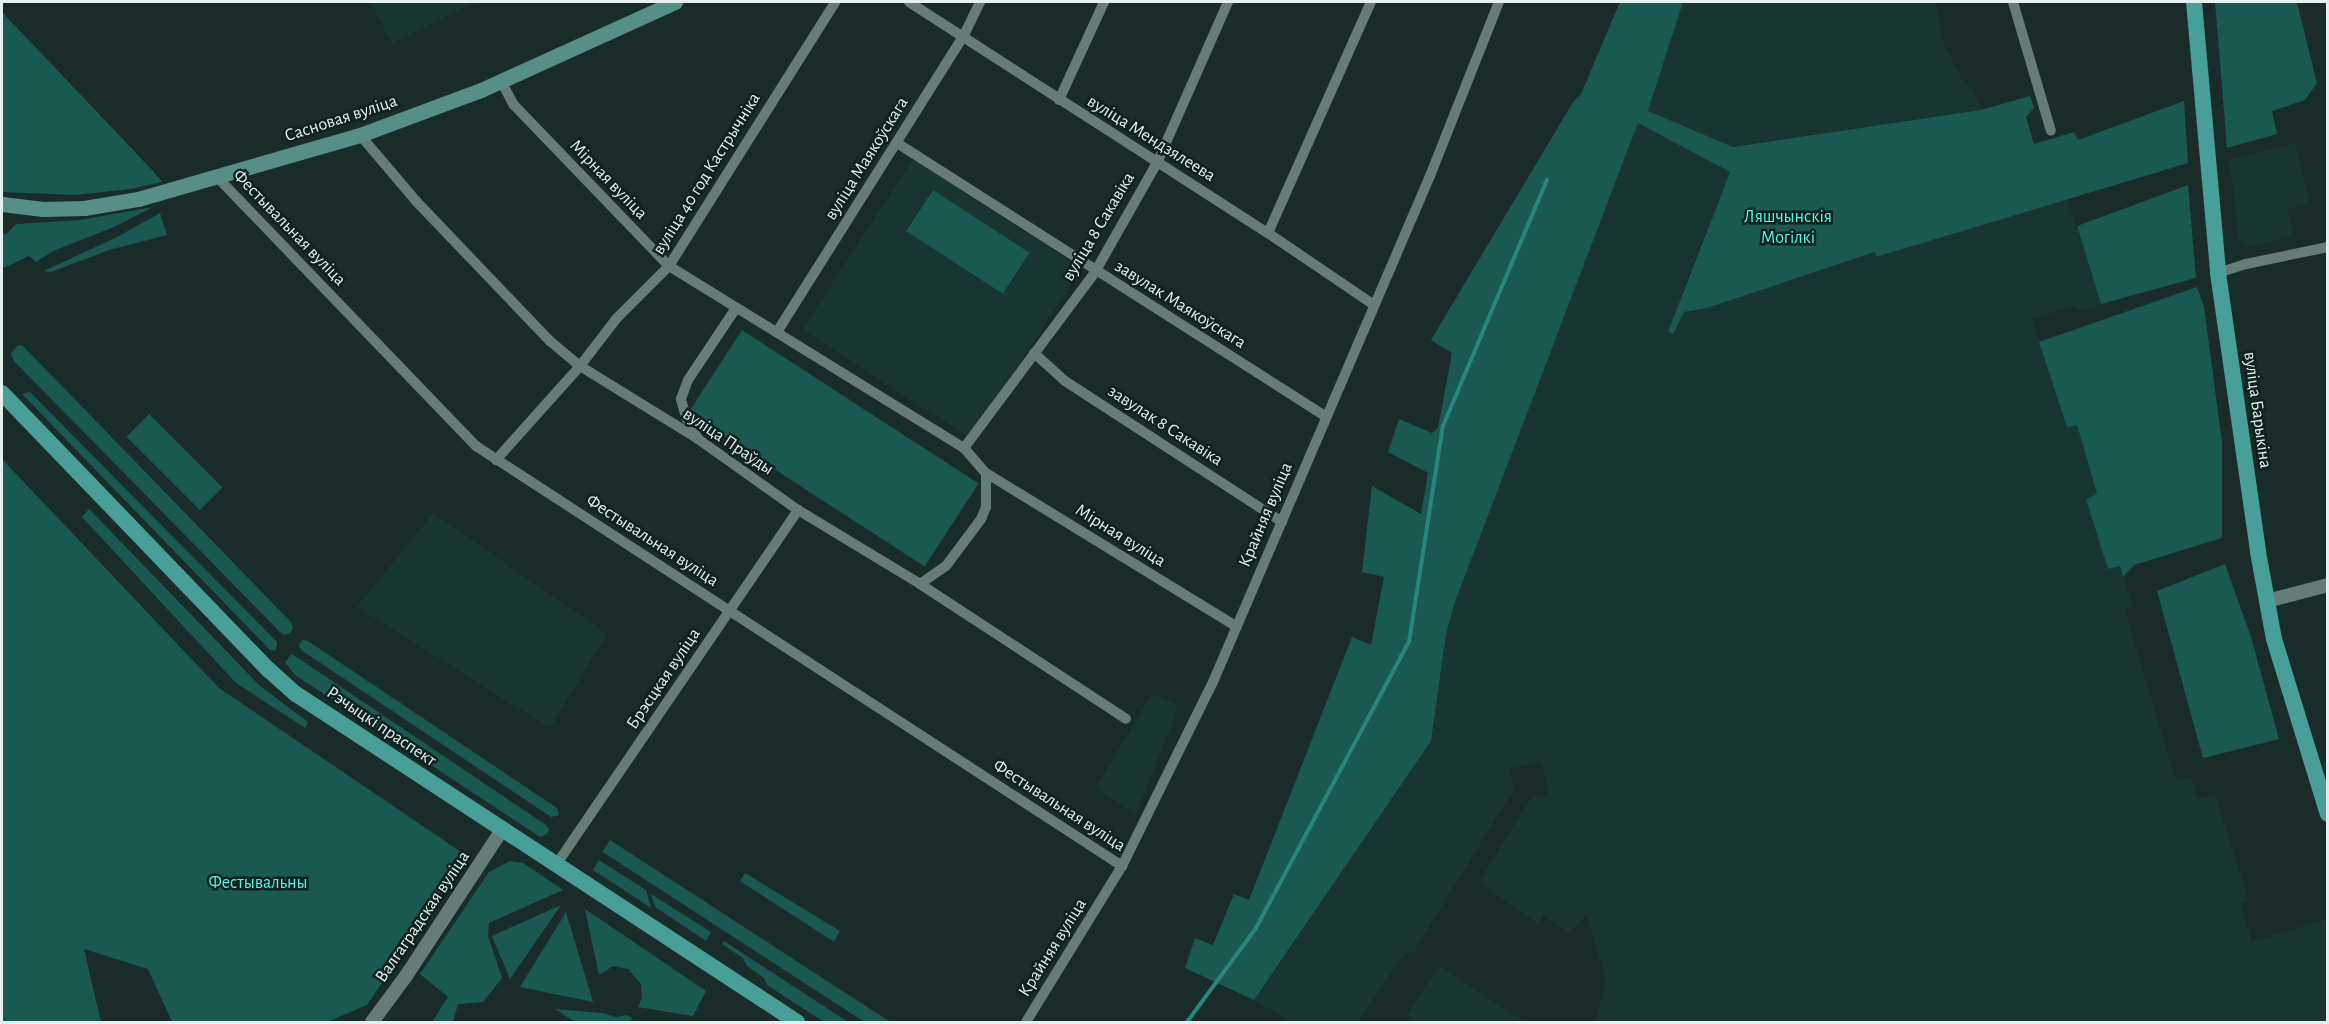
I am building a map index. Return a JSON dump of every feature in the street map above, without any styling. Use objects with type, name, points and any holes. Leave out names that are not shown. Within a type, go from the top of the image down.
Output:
[{"type":"main road","name":"Сасновая вуліца","points":[[2,204],[43,209],[84,208],[138,199],[360,135],[418,115],[501,81],[675,2]]},
{"type":"main road","name":"вуліца Барыкіна","points":[[2194,2],[2218,273],[2267,601],[2274,639],[2328,814]]},
{"type":"main road","name":"Рэчыцкі праспект","points":[[2,393],[220,620],[296,694],[797,1023]]},
{"type":"street","name":"вуліца 40 год Кастрычніка","points":[[496,460],[580,366],[616,319],[669,266],[835,2]]},
{"type":"street","name":"вуліца Мендзялеева","points":[[909,2],[964,35],[1059,100],[1268,233],[1374,305]]},
{"type":"street","name":"вуліца Маякоўскага","points":[[777,332],[964,35],[980,2]]},
{"type":"street","points":[[1059,100],[1104,2]]},
{"type":"street","name":"вуліца 8 Сакавіка","points":[[964,448],[1095,272],[1157,163],[1228,2]]},
{"type":"street","points":[[1268,233],[1371,2]]},
{"type":"street","name":"Крайняя вуліца","points":[[1026,1023],[1122,867],[1213,682],[1325,416],[1430,176],[1499,2]]},
{"type":"street","points":[[2013,2],[2051,131]]},
{"type":"street","name":"Мірная вуліца","points":[[501,81],[514,105],[669,266],[964,448],[986,473],[1237,627]]},
{"type":"street","name":"вуліца Праўды","points":[[360,135],[416,201],[550,341],[580,366],[698,439],[798,510],[920,584],[1126,719]]},
{"type":"street","name":"завулак Маякоўскага","points":[[897,143],[1095,272],[1325,416]]},
{"type":"street","name":"Фестывальная вуліца","points":[[218,177],[476,446],[1122,867]]},
{"type":"street","points":[[2218,273],[2246,264],[2328,247]]},
{"type":"street","points":[[698,439],[686,417],[681,399],[688,380],[736,308]]},
{"type":"street","name":"завулак 8 Сакавіка","points":[[1034,353],[1065,381],[1282,522]]},
{"type":"street","points":[[920,584],[946,566],[981,519],[987,500],[986,473]]},
{"type":"street","name":"Брэсцкая вуліца","points":[[556,866],[798,510]]},
{"type":"street","points":[[2267,601],[2328,585]]},
{"type":"street","name":"Валгаградская вуліца","points":[[372,1023],[406,976],[502,830]]},
{"type":"shaded area","points":[[371,2],[475,2],[392,44]]},
{"type":"shaded area","points":[[1683,2],[1935,2],[1943,42],[1961,78],[1974,91],[1981,110],[1733,147],[1648,112]]},
{"type":"shaded area","points":[[1638,123],[1730,172],[1684,286],[1680,301],[1684,312],[1707,308],[1876,252],[1877,257],[2067,198],[2101,304],[2092,309],[2081,310],[2072,306],[2032,320],[2067,426],[2077,425],[2097,495],[2087,498],[2108,569],[2120,565],[2133,608],[2125,611],[2176,780],[2192,777],[2197,799],[2215,794],[2249,901],[2240,904],[2252,942],[2326,919],[2327,1022],[1596,1022],[1606,980],[1587,916],[1568,933],[1544,915],[1538,924],[1479,882],[1531,798],[1549,794],[1541,761],[1510,769],[1514,789],[1413,953],[1404,954],[1358,1022],[1293,1022],[1254,1000],[1431,741],[1446,634],[1455,602]]},
{"type":"shaded area","points":[[2295,143],[2310,202],[2287,209],[2294,234],[2252,247],[2239,240],[2229,160]]},
{"type":"shaded area","points":[[913,159],[1082,268],[971,439],[802,329]]},
{"type":"shaded area","points":[[433,513],[607,634],[550,728],[357,607]]},
{"type":"shaded area","points":[[1152,694],[1176,704],[1177,712],[1136,814],[1095,788]]},
{"type":"shaded area","points":[[1439,965],[1525,1022],[1410,1022],[1412,1019],[1407,1015]]},
{"type":"green space","name":"Ляшчынскія Могілкі","points":[[1620,2],[1683,2],[1648,111],[1733,147],[1981,110],[2030,96],[2034,108],[2026,117],[2034,144],[2074,132],[2078,140],[2184,101],[2188,163],[1876,257],[1875,252],[1707,308],[1684,312],[1673,334],[1668,332],[1730,172],[1638,123],[1455,602],[1446,634],[1431,741],[1254,1000],[1185,968],[1195,938],[1213,945],[1234,894],[1249,900],[1352,637],[1371,645],[1384,577],[1362,572],[1372,486],[1421,514],[1428,473],[1388,452],[1399,419],[1432,433],[1438,428],[1452,353],[1431,340],[1573,102],[1581,94]]},
{"type":"green space","points":[[2215,2],[2297,2],[2317,83],[2305,100],[2272,111],[2277,134],[2227,148]]},
{"type":"green space","points":[[2,12],[162,182],[131,189],[75,195],[2,192]]},
{"type":"green space","points":[[2188,185],[2196,278],[2101,304],[2077,226]]},
{"type":"green space","points":[[933,190],[1029,253],[1003,294],[906,231]]},
{"type":"green space","points":[[153,207],[114,227],[53,251],[36,262],[29,256],[4,268],[2,265],[2,233],[6,234],[17,224],[80,220]]},
{"type":"green space","points":[[160,213],[167,235],[109,250],[51,272],[44,271],[117,237]]},
{"type":"green space","points":[[2197,287],[2204,307],[2222,442],[2222,538],[2134,565],[2123,577],[2120,566],[2108,569],[2086,499],[2097,494],[2077,425],[2067,427],[2039,342]]},
{"type":"green space","points":[[742,330],[979,484],[925,567],[688,413]]},
{"type":"green space","points":[[18,345],[23,346],[291,622],[293,628],[290,633],[283,635],[14,361],[11,354]]},
{"type":"green space","points":[[30,392],[277,642],[276,650],[271,651],[22,394]]},
{"type":"green space","points":[[149,414],[223,488],[200,510],[126,437]]},
{"type":"green space","name":"Фестывальны","points":[[2,459],[219,688],[467,856],[367,1005],[327,1022],[172,1022],[148,969],[84,949],[101,1022],[2,1022]]},
{"type":"green space","points":[[89,509],[260,686],[308,722],[305,728],[236,683],[82,517]]},
{"type":"green space","points":[[2225,564],[2251,637],[2279,739],[2203,758],[2157,591]]},
{"type":"green space","points":[[302,640],[308,641],[557,808],[559,815],[551,817],[301,650],[299,645]]},
{"type":"green space","points":[[292,654],[546,825],[549,829],[547,834],[540,837],[295,675],[285,662]]},
{"type":"green space","points":[[610,840],[890,1022],[865,1022],[602,852]]},
{"type":"green space","points":[[599,860],[646,890],[651,908],[593,870]]},
{"type":"green space","points":[[510,861],[523,863],[563,890],[489,923],[488,936],[502,978],[483,1002],[458,1004],[453,1022],[432,1022],[448,997],[420,974],[489,872]]},
{"type":"green space","points":[[745,873],[840,931],[834,942],[740,881]]},
{"type":"green space","points":[[651,894],[711,932],[706,941],[655,907]]},
{"type":"green space","points":[[561,905],[510,979],[492,936]]},
{"type":"green space","points":[[585,909],[706,991],[693,1016],[638,1007],[642,998],[641,984],[628,969],[613,966],[599,975]]},
{"type":"green space","points":[[566,912],[593,1002],[520,987]]},
{"type":"green space","points":[[724,941],[848,1022],[824,1022],[767,985],[764,978],[747,966],[743,958],[722,944]]},
{"type":"green space","points":[[555,1009],[602,1013],[616,1017],[626,1015],[633,1018],[628,1022],[575,1022]]},
{"type":"waterway","points":[[1187,1022],[1256,928],[1409,642],[1443,426],[1547,180]]}]
